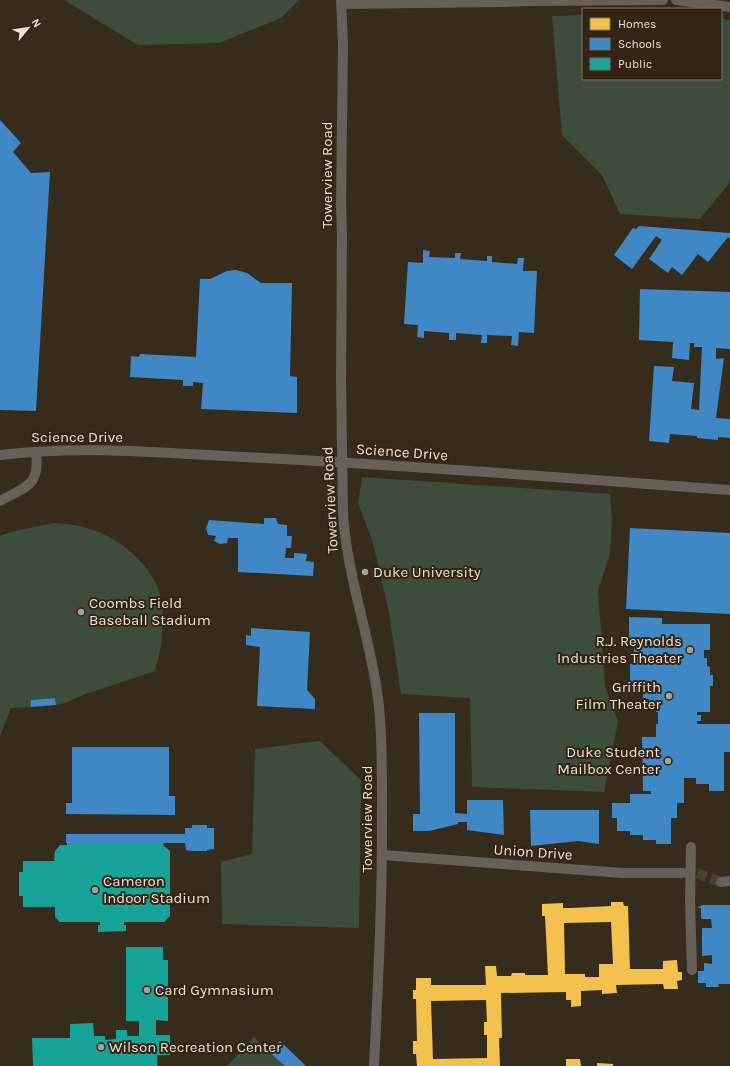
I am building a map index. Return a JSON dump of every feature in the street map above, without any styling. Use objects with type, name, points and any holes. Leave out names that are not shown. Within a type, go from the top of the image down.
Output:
[{"type":"street","points":[[342,2],[663,0]]},
{"type":"street","points":[[676,0],[730,7]]},
{"type":"street","name":"Towerview Road","points":[[342,2],[343,44],[341,204],[343,513],[345,538],[353,584],[368,640],[379,707],[382,756],[382,855],[374,1066]]},
{"type":"street","name":"Science Drive","points":[[0,455],[79,450],[279,459],[730,490]]},
{"type":"street","points":[[0,501],[32,482],[36,476],[38,462],[36,452]]},
{"type":"street","points":[[691,847],[690,900],[692,970]]},
{"type":"street","name":"Union Drive","points":[[382,855],[622,873],[682,873]]},
{"type":"shaded area","name":"Duke University","points":[[0,0],[730,0],[730,1066],[0,1066]]},
{"type":"green space","points":[[64,0],[299,0],[281,18],[219,43],[138,45]]},
{"type":"green space","points":[[582,15],[582,80],[722,80],[722,19],[730,20],[730,182],[700,219],[620,214],[602,175],[562,135],[552,16]]},
{"type":"green space","points":[[362,477],[610,494],[612,520],[610,554],[598,591],[605,686],[618,722],[604,792],[472,787],[470,698],[401,694],[389,612],[373,543],[358,503]]},
{"type":"green space","name":"Coombs Field Baseball Stadium","points":[[54,523],[86,528],[114,540],[136,556],[153,578],[163,606],[162,639],[155,671],[83,695],[65,703],[56,705],[55,698],[31,700],[31,707],[11,708],[0,736],[0,536],[14,531]]},
{"type":"green space","points":[[320,741],[361,780],[359,928],[222,924],[221,862],[252,854],[255,749]]},
{"type":"green space","points":[[254,1037],[285,1066],[227,1066]]},
{"type":"building: Homes","points":[[611,902],[623,902],[624,906],[628,906],[630,969],[663,969],[663,961],[677,960],[678,972],[682,972],[682,980],[677,981],[678,989],[664,989],[663,984],[616,985],[617,993],[602,994],[602,990],[581,991],[581,1006],[571,1007],[571,1000],[566,1000],[566,992],[501,993],[502,1038],[499,1038],[500,1066],[417,1066],[416,1054],[413,1054],[413,1041],[417,1041],[416,999],[413,999],[413,990],[416,990],[416,978],[431,978],[431,985],[486,985],[485,966],[496,966],[497,976],[511,976],[512,973],[525,973],[525,975],[548,975],[545,916],[542,916],[542,904],[563,903],[563,908],[611,906]],"holes":[[[611,922],[613,964],[599,964],[599,977],[585,977],[585,974],[565,974],[564,923]],[[486,1000],[487,1022],[484,1022],[484,1035],[487,1035],[487,1058],[433,1059],[431,1001]]]},
{"type":"building: Homes","points":[[566,1059],[580,1059],[581,1066],[566,1066]]},
{"type":"building: Homes","points":[[597,1063],[613,1064],[613,1066],[597,1066]]},
{"type":"building: Schools","points":[[0,120],[21,143],[13,152],[31,173],[50,172],[36,411],[0,410]]},
{"type":"building: Schools","points":[[639,226],[730,233],[730,239],[728,237],[708,262],[698,254],[682,275],[672,267],[668,273],[649,259],[662,240],[656,236],[632,269],[614,255],[633,228],[636,229]]},
{"type":"building: Schools","points":[[423,250],[430,251],[429,257],[455,258],[455,253],[461,253],[460,259],[487,261],[487,256],[492,256],[492,262],[517,264],[518,258],[524,258],[523,271],[537,271],[534,333],[519,332],[518,346],[511,345],[512,336],[487,335],[487,343],[481,343],[482,335],[456,333],[456,340],[449,340],[449,333],[424,331],[424,338],[417,337],[418,325],[404,324],[408,262],[423,263]]},
{"type":"building: Schools","points":[[236,270],[247,273],[261,283],[292,283],[290,376],[297,377],[297,413],[201,409],[203,383],[193,382],[193,386],[183,386],[183,380],[130,377],[131,356],[139,357],[140,354],[196,357],[200,279],[210,279],[227,271]]},
{"type":"building: Schools","points":[[640,289],[730,292],[730,349],[716,348],[716,359],[724,358],[716,418],[730,419],[730,438],[718,437],[718,440],[697,438],[697,436],[670,434],[669,443],[649,441],[654,366],[674,367],[672,381],[694,383],[691,409],[699,410],[702,347],[694,347],[694,343],[690,343],[689,360],[672,358],[673,342],[639,340]]},
{"type":"building: Schools","points":[[264,518],[276,518],[278,524],[287,525],[287,536],[292,536],[291,548],[286,548],[285,558],[294,558],[294,553],[307,554],[306,561],[314,562],[313,576],[238,572],[238,538],[228,538],[227,543],[220,544],[214,541],[216,536],[208,535],[206,528],[209,520],[264,524]]},
{"type":"building: Schools","points":[[630,528],[730,533],[730,614],[626,609]]},
{"type":"building: Schools","points":[[629,617],[662,618],[662,624],[710,624],[710,650],[704,650],[704,658],[707,658],[707,666],[710,667],[710,675],[713,675],[713,686],[710,686],[710,712],[697,712],[697,715],[701,715],[701,721],[697,721],[697,724],[730,724],[730,752],[724,752],[724,791],[709,791],[709,784],[696,784],[696,778],[684,778],[684,803],[677,803],[677,818],[671,818],[671,844],[656,844],[656,840],[643,840],[643,835],[630,835],[630,831],[617,831],[617,818],[612,818],[612,803],[630,803],[630,794],[651,794],[651,791],[643,791],[642,737],[656,737],[656,724],[658,724],[658,712],[656,712],[656,706],[649,706],[649,699],[643,699],[643,693],[636,693],[636,686],[630,686],[630,664],[634,664],[634,647],[629,647]]},
{"type":"building: Schools","points":[[251,628],[310,632],[307,690],[315,699],[315,709],[257,706],[260,647],[246,645],[246,635],[251,636]]},
{"type":"building: Schools","points":[[55,698],[56,705],[31,707],[31,700]]},
{"type":"building: Schools","points":[[419,713],[455,713],[455,813],[467,814],[467,800],[503,800],[504,835],[467,830],[467,822],[458,822],[458,824],[429,831],[413,831],[413,814],[420,814]]},
{"type":"building: Schools","points":[[72,747],[169,747],[169,796],[175,796],[175,815],[66,814],[66,803],[72,803]]},
{"type":"building: Schools","points":[[530,810],[599,810],[599,844],[578,841],[531,846]]},
{"type":"building: Schools","points":[[192,825],[207,825],[207,828],[214,828],[214,849],[207,851],[186,850],[185,843],[66,843],[66,834],[185,834],[185,828],[192,828]]},
{"type":"building: Schools","points":[[702,905],[730,905],[730,984],[718,984],[719,987],[706,987],[706,983],[698,983],[698,971],[704,971],[704,963],[712,964],[712,955],[702,956],[702,928],[712,928],[711,919],[701,918],[701,908],[698,908]]},
{"type":"building: Schools","points":[[280,1041],[306,1066],[285,1066],[269,1052]]},
{"type":"building: Public","name":"Cameron Indoor Stadium","points":[[67,843],[164,843],[163,845],[170,851],[170,916],[164,922],[124,922],[124,925],[126,925],[126,931],[98,932],[98,925],[100,925],[100,922],[60,922],[55,917],[55,907],[23,907],[23,896],[19,896],[19,872],[23,872],[23,861],[54,861],[55,851],[60,845],[67,845]]},
{"type":"building: Public","points":[[126,947],[163,947],[163,960],[168,960],[168,1021],[156,1020],[156,1035],[170,1035],[170,1055],[157,1055],[157,1066],[33,1066],[32,1038],[70,1038],[70,1024],[93,1023],[94,1036],[105,1036],[105,1040],[116,1039],[116,1030],[127,1030],[127,1036],[139,1036],[139,1021],[126,1021]]},
{"type":"tunnel","points":[[682,873],[696,873],[721,882]]},
{"type":"place","name":"Duke University","points":[[365,572]]},
{"type":"place","name":"Coombs Field Baseball Stadium","points":[[81,612]]},
{"type":"place","name":"R.J. Reynolds Industries Theater","points":[[690,650]]},
{"type":"place","name":"Griffith Film Theater","points":[[669,696]]},
{"type":"place","name":"Duke Student Mailbox Center","points":[[668,761]]},
{"type":"place","name":"Cameron Indoor Stadium","points":[[95,890]]},
{"type":"place","name":"Card Gymnasium","points":[[147,990]]},
{"type":"place","name":"Wilson Recreation Center","points":[[101,1047]]}]
